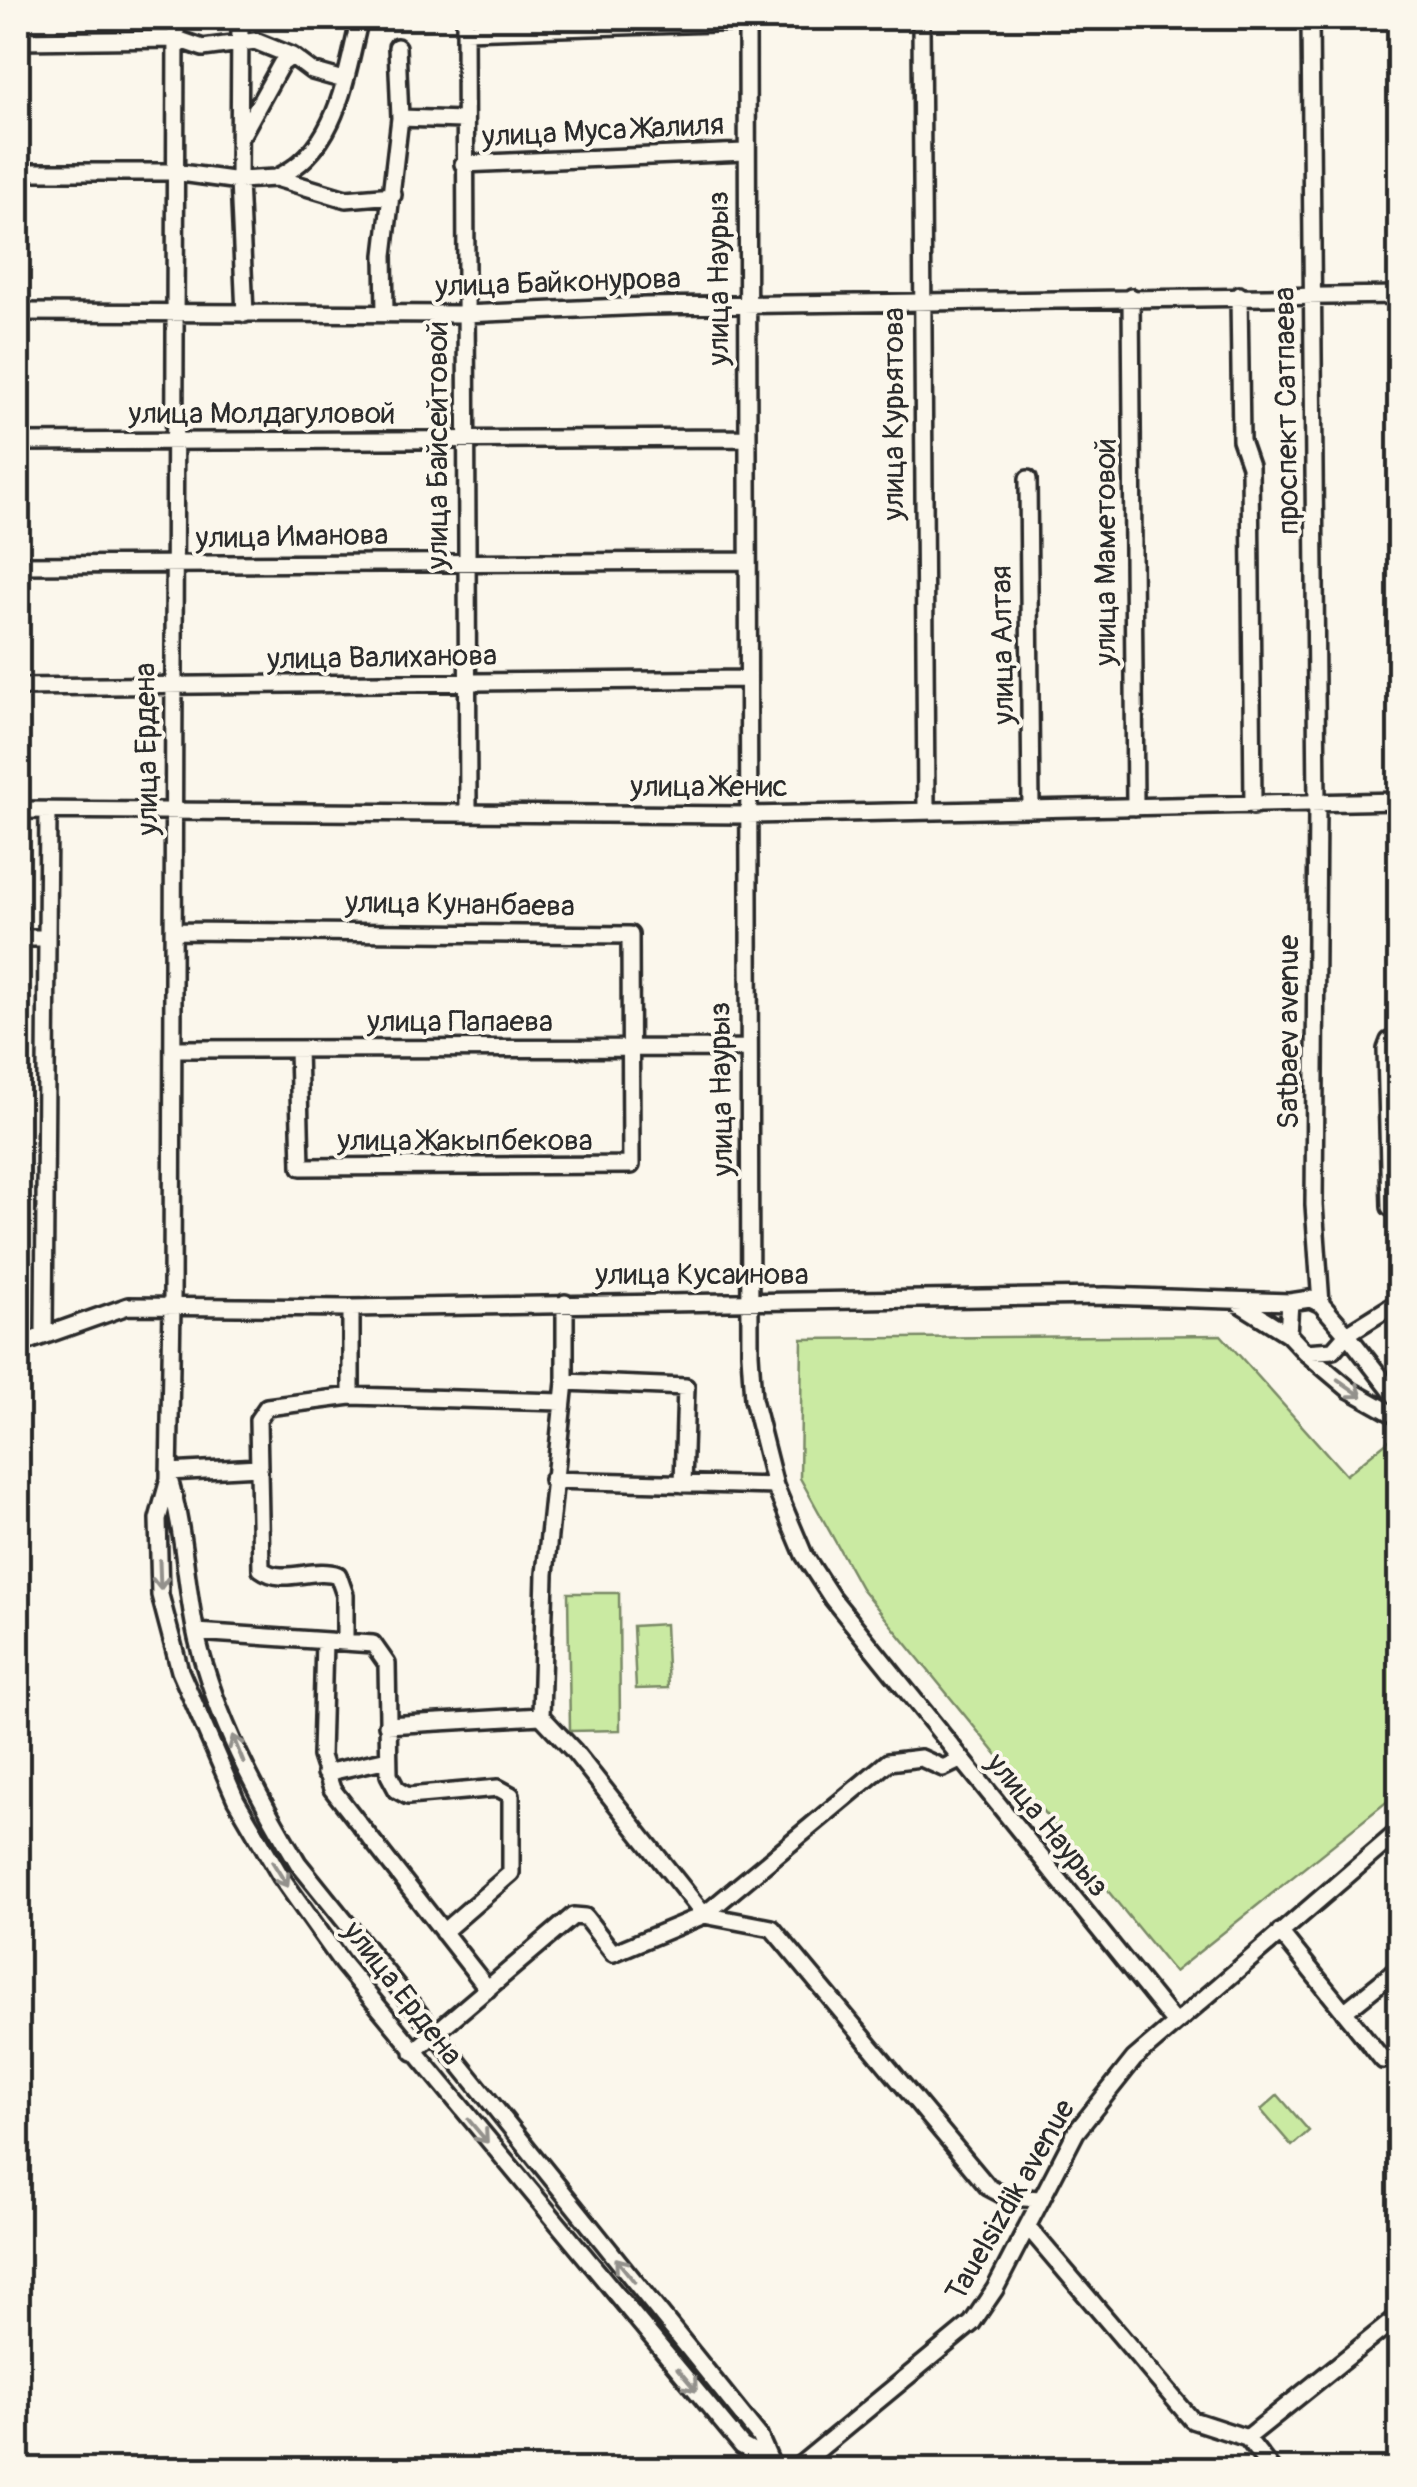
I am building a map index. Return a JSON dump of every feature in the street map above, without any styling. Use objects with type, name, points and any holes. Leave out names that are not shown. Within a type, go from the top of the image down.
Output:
[{"type":"street","name":"улица Ердена","points":[[176,18],[171,564],[176,932],[172,1306],[169,1476],[158,1519],[160,1595],[171,1641],[205,1736],[281,1877],[413,2052],[742,2446],[770,2464]]},
{"type":"street","points":[[240,18],[239,180],[245,314]]},
{"type":"street","points":[[276,178],[302,166],[332,124],[360,18]]},
{"type":"street","name":"улица Курьятова","points":[[920,18],[926,811]]},
{"type":"street","name":"проспект Сатпаева","points":[[1310,18],[1318,804]]},
{"type":"street","points":[[465,24],[747,20]]},
{"type":"street","name":"улица Наурыз","points":[[747,20],[746,1048],[753,1399],[775,1486],[804,1555],[832,1598],[1173,2022]]},
{"type":"street","name":"улица Байсейтовой","points":[[465,24],[468,812]]},
{"type":"street","points":[[18,41],[177,39],[203,48],[239,46],[254,40],[292,56],[312,71],[344,80]]},
{"type":"street","points":[[385,313],[384,255],[400,118],[397,47]]},
{"type":"street","points":[[239,141],[258,100],[281,64],[292,56]]},
{"type":"street","points":[[400,118],[464,120]]},
{"type":"street","name":"улица Муса Жалиля","points":[[463,164],[745,152]]},
{"type":"street","points":[[18,172],[174,172],[239,180],[276,178],[346,199],[394,195]]},
{"type":"street","name":"улица Байконурова","points":[[18,312],[464,314],[1131,297],[1400,295]]},
{"type":"street","points":[[1239,296],[1241,440],[1250,466],[1253,806]]},
{"type":"street","name":"улица Маметовой","points":[[1131,297],[1135,807]]},
{"type":"street","name":"улица Молдагуловой","points":[[18,442],[747,438]]},
{"type":"street","name":"улица Алтая","points":[[1028,479],[1031,809]]},
{"type":"street","name":"улица Иманова","points":[[18,565],[748,561]]},
{"type":"street","name":"улица Валиханова","points":[[18,687],[748,679]]},
{"type":"street","name":"улица Женис","points":[[18,810],[746,815],[1400,801]]},
{"type":"street","name":"Satbaev avenue","points":[[1316,1260],[1318,804]]},
{"type":"street","points":[[44,1333],[48,810]]},
{"type":"street","name":"улица Кунанбаева","points":[[176,932],[630,935],[630,1048]]},
{"type":"street","points":[[18,938],[46,938]]},
{"type":"street","points":[[1400,1036],[1389,1041],[1386,1049],[1390,1207],[1400,1214]]},
{"type":"street","name":"улица Жакыпбекова","points":[[298,1049],[303,1168],[630,1166],[630,1048]]},
{"type":"street","name":"улица Папаева","points":[[173,1049],[746,1048]]},
{"type":"street","points":[[1288,1334],[1294,1301],[1307,1288],[1316,1260]]},
{"type":"street","points":[[1316,1260],[1321,1304],[1400,1402]]},
{"type":"street","name":"улица Кусаинова","points":[[18,1346],[44,1333],[128,1306],[351,1308],[1105,1296],[1294,1301]]},
{"type":"street","points":[[1232,1301],[1268,1318],[1350,1390],[1400,1418]]},
{"type":"street","points":[[1294,1301],[1321,1304]]},
{"type":"street","points":[[1305,1352],[1333,1350],[1346,1334],[1400,1301]]},
{"type":"street","points":[[565,1303],[565,1382],[552,1480],[540,1716],[574,1751],[704,1915],[772,1928],[988,2187],[1006,2197],[1041,2199]]},
{"type":"street","points":[[350,1396],[351,1308]]},
{"type":"street","points":[[565,1382],[686,1387],[683,1484]]},
{"type":"street","points":[[345,1641],[344,1595],[338,1575],[323,1572],[276,1577],[262,1569],[258,1420],[267,1407],[350,1396],[562,1402]]},
{"type":"street","points":[[169,1476],[258,1467]]},
{"type":"street","name":"улица Ердена","points":[[169,1476],[181,1519],[204,1668],[253,1788],[271,1818],[308,1876],[759,2436],[770,2464]]},
{"type":"street","points":[[552,1480],[775,1486]]},
{"type":"street","points":[[196,1632],[373,1644],[386,1656],[389,1775],[402,1795],[498,1788],[510,1795],[511,1873],[443,1932]]},
{"type":"street","points":[[324,1641],[321,1746],[332,1789],[488,1989]]},
{"type":"street","points":[[386,1725],[540,1716]]},
{"type":"street","points":[[413,2052],[573,1916],[585,1917],[613,1953],[704,1915],[888,1762],[921,1758],[943,1768],[960,1760]]},
{"type":"street","points":[[325,1773],[388,1759]]},
{"type":"street","name":"Tauelsizdik avenue","points":[[794,2470],[972,2323],[1028,2228],[1076,2132],[1107,2089],[1173,2022],[1400,1830]]},
{"type":"street","points":[[1280,1932],[1382,2060],[1400,2054]]},
{"type":"street","points":[[1344,2012],[1400,1967]]},
{"type":"street","points":[[1028,2228],[1192,2420],[1247,2438],[1272,2470]]},
{"type":"street","points":[[1247,2438],[1400,2314]]},
{"type":"green space","points":[[1221,1335],[1346,1475],[1399,1432],[1399,1792],[1174,1972],[861,1588],[800,1478],[802,1339]]},
{"type":"green space","points":[[568,1593],[619,1593],[620,1730],[570,1731]]},
{"type":"green space","points":[[665,1624],[668,1688],[636,1689],[633,1626]]},
{"type":"green space","points":[[1278,2095],[1309,2131],[1292,2146],[1261,2110]]}]
